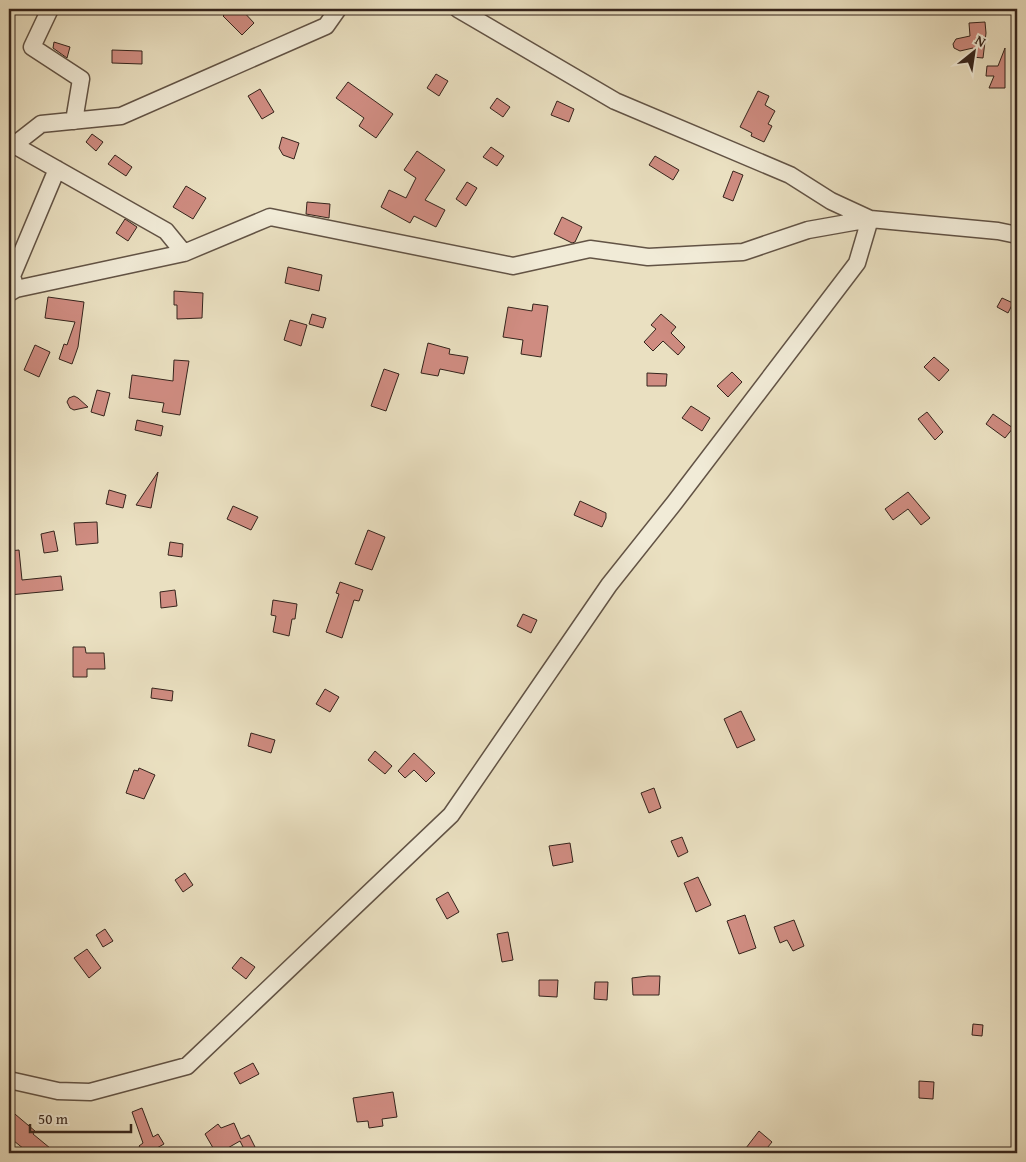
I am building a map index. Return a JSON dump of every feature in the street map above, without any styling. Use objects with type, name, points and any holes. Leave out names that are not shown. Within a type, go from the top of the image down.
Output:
[{"type":"street","points":[[50,9],[32,47],[80,79],[74,121]]},
{"type":"street","points":[[184,253],[166,231],[57,169],[11,147],[41,124],[121,116],[326,26],[338,9]]},
{"type":"street","points":[[458,9],[615,102],[790,175],[831,201],[870,218]]},
{"type":"street","points":[[57,169],[12,276],[12,291],[184,253],[270,217],[513,266],[590,249],[648,257],[743,252],[808,230],[870,218],[998,231],[1017,235]]},
{"type":"street","points":[[9,1080],[58,1091],[90,1092],[187,1066],[451,815],[609,585],[675,502],[857,263],[870,218]]},
{"type":"building","points":[[230,9],[241,9],[254,23],[242,35],[223,16]]},
{"type":"building","points":[[985,22],[986,33],[983,58],[972,57],[973,48],[960,51],[954,48],[953,44],[956,39],[970,36],[969,23]]},
{"type":"building","points":[[54,42],[70,47],[67,58],[53,48]]},
{"type":"building","points":[[1005,48],[1005,88],[989,88],[994,76],[986,76],[987,66],[998,66]]},
{"type":"building","points":[[112,50],[142,51],[142,64],[112,63]]},
{"type":"building","points":[[436,74],[448,81],[439,96],[427,88]]},
{"type":"building","points":[[348,82],[393,114],[376,138],[359,126],[364,118],[336,98]]},
{"type":"building","points":[[260,89],[274,112],[262,119],[248,96]]},
{"type":"building","points":[[758,91],[769,96],[765,105],[775,111],[768,124],[772,126],[764,142],[751,136],[752,133],[740,127]]},
{"type":"building","points":[[497,98],[510,107],[503,117],[490,108]]},
{"type":"building","points":[[557,101],[574,109],[569,122],[551,115]]},
{"type":"building","points":[[92,134],[103,142],[96,151],[86,142]]},
{"type":"building","points":[[282,137],[299,143],[294,159],[283,155],[279,148]]},
{"type":"building","points":[[491,147],[504,156],[497,166],[483,157]]},
{"type":"building","points":[[417,151],[445,170],[425,200],[445,210],[436,227],[414,216],[410,223],[381,207],[389,190],[406,198],[416,178],[404,170]]},
{"type":"building","points":[[115,155],[132,167],[126,176],[108,164]]},
{"type":"building","points":[[655,156],[679,170],[673,180],[649,165]]},
{"type":"building","points":[[733,171],[743,175],[733,201],[723,197]]},
{"type":"building","points":[[467,182],[477,188],[466,206],[456,199]]},
{"type":"building","points":[[186,186],[206,198],[193,219],[173,207]]},
{"type":"building","points":[[307,202],[330,204],[329,218],[306,214]]},
{"type":"building","points":[[562,217],[582,227],[575,242],[572,243],[554,234]]},
{"type":"building","points":[[125,219],[137,227],[128,241],[116,233]]},
{"type":"building","points":[[288,267],[322,275],[319,291],[285,283]]},
{"type":"building","points":[[174,291],[203,293],[202,318],[177,319]]},
{"type":"building","points":[[48,297],[84,302],[78,347],[72,364],[59,359],[64,344],[67,345],[75,322],[45,318]]},
{"type":"building","points":[[1002,298],[1013,303],[1008,313],[997,307]]},
{"type":"building","points":[[533,304],[548,306],[541,357],[521,354],[523,340],[503,337],[508,307],[532,311]]},
{"type":"building","points":[[312,314],[326,318],[323,328],[309,324]]},
{"type":"building","points":[[661,314],[676,327],[671,333],[685,347],[678,355],[663,341],[653,351],[644,342],[656,329],[651,325]]},
{"type":"building","points":[[290,320],[307,325],[301,346],[284,340]]},
{"type":"building","points":[[428,343],[450,349],[449,354],[468,357],[464,374],[440,369],[438,376],[421,373]]},
{"type":"building","points":[[35,345],[50,352],[39,377],[24,370]]},
{"type":"building","points":[[934,357],[949,370],[939,381],[924,367]]},
{"type":"building","points":[[174,360],[189,361],[180,415],[162,412],[164,403],[129,398],[132,375],[173,381]]},
{"type":"building","points":[[384,369],[399,374],[386,411],[371,406]]},
{"type":"building","points":[[732,372],[742,382],[728,397],[717,386]]},
{"type":"building","points":[[647,373],[667,374],[666,386],[647,386]]},
{"type":"building","points":[[97,390],[110,393],[104,416],[91,412]]},
{"type":"building","points":[[74,396],[88,407],[74,410],[70,408],[67,402],[69,398]]},
{"type":"building","points":[[691,406],[710,418],[702,431],[682,418]]},
{"type":"building","points":[[927,412],[943,432],[935,440],[918,419]]},
{"type":"building","points":[[993,414],[1013,428],[1005,438],[986,424]]},
{"type":"building","points":[[137,420],[163,426],[161,436],[135,430]]},
{"type":"building","points":[[158,472],[151,508],[136,505]]},
{"type":"building","points":[[109,490],[126,495],[123,508],[106,504]]},
{"type":"building","points":[[908,492],[930,518],[921,525],[908,509],[893,520],[885,509]]},
{"type":"building","points":[[580,501],[606,513],[602,527],[574,515]]},
{"type":"building","points":[[233,506],[258,517],[251,530],[227,519]]},
{"type":"building","points":[[97,522],[98,543],[76,545],[74,523]]},
{"type":"building","points":[[368,530],[385,537],[372,570],[355,564]]},
{"type":"building","points":[[54,531],[58,551],[44,553],[41,534]]},
{"type":"building","points":[[170,542],[183,544],[182,557],[168,555]]},
{"type":"building","points":[[19,550],[22,580],[61,576],[63,590],[9,595],[9,551]]},
{"type":"building","points":[[340,582],[363,590],[359,601],[354,600],[342,638],[326,632],[339,594],[336,593]]},
{"type":"building","points":[[175,590],[177,606],[161,608],[160,592]]},
{"type":"building","points":[[273,600],[297,604],[295,619],[292,619],[289,636],[273,632],[276,616],[271,615]]},
{"type":"building","points":[[523,614],[537,620],[531,633],[517,626]]},
{"type":"building","points":[[73,647],[85,647],[86,653],[104,653],[105,669],[87,669],[87,677],[73,677]]},
{"type":"building","points":[[152,688],[173,691],[172,701],[151,698]]},
{"type":"building","points":[[325,689],[339,697],[330,712],[316,704]]},
{"type":"building","points":[[741,711],[755,740],[737,748],[724,719]]},
{"type":"building","points":[[251,733],[275,740],[271,753],[248,746]]},
{"type":"building","points":[[375,751],[392,766],[385,774],[368,760]]},
{"type":"building","points":[[414,753],[435,773],[426,782],[414,770],[405,778],[398,771]]},
{"type":"building","points":[[139,768],[155,775],[144,799],[126,793],[134,770],[138,771]]},
{"type":"building","points":[[654,788],[661,808],[649,813],[641,793]]},
{"type":"building","points":[[682,837],[688,852],[678,857],[671,841]]},
{"type":"building","points":[[570,843],[573,862],[553,866],[549,846]]},
{"type":"building","points":[[185,873],[193,885],[183,892],[175,880]]},
{"type":"building","points":[[698,877],[711,905],[696,912],[684,883]]},
{"type":"building","points":[[448,892],[459,912],[447,919],[436,899]]},
{"type":"building","points":[[745,915],[756,948],[739,954],[727,921]]},
{"type":"building","points":[[794,920],[804,946],[793,951],[787,940],[780,943],[774,927]]},
{"type":"building","points":[[105,929],[113,941],[103,947],[96,935]]},
{"type":"building","points":[[508,932],[513,960],[502,962],[497,934]]},
{"type":"building","points":[[87,949],[101,968],[89,978],[74,958]]},
{"type":"building","points":[[241,957],[255,967],[246,979],[232,968]]},
{"type":"building","points":[[660,976],[659,995],[633,995],[632,978]]},
{"type":"building","points":[[539,980],[558,980],[557,997],[539,996]]},
{"type":"building","points":[[595,982],[608,982],[607,1000],[594,999]]},
{"type":"building","points":[[973,1024],[983,1025],[982,1036],[972,1035]]},
{"type":"building","points":[[253,1063],[259,1074],[240,1084],[234,1073]]},
{"type":"building","points":[[919,1081],[934,1082],[933,1099],[919,1098]]},
{"type":"building","points":[[393,1092],[397,1117],[382,1119],[383,1126],[369,1128],[368,1121],[357,1122],[353,1098]]},
{"type":"building","points":[[142,1108],[153,1137],[158,1134],[164,1144],[148,1153],[143,1153],[139,1146],[143,1143],[132,1112]]},
{"type":"building","points":[[9,1109],[35,1131],[33,1134],[56,1153],[29,1153],[9,1137]]},
{"type":"building","points":[[234,1123],[241,1139],[249,1135],[258,1153],[246,1153],[240,1141],[216,1153],[205,1134],[218,1124],[221,1128]]},
{"type":"building","points":[[759,1131],[772,1142],[763,1153],[753,1153],[746,1148]]}]
